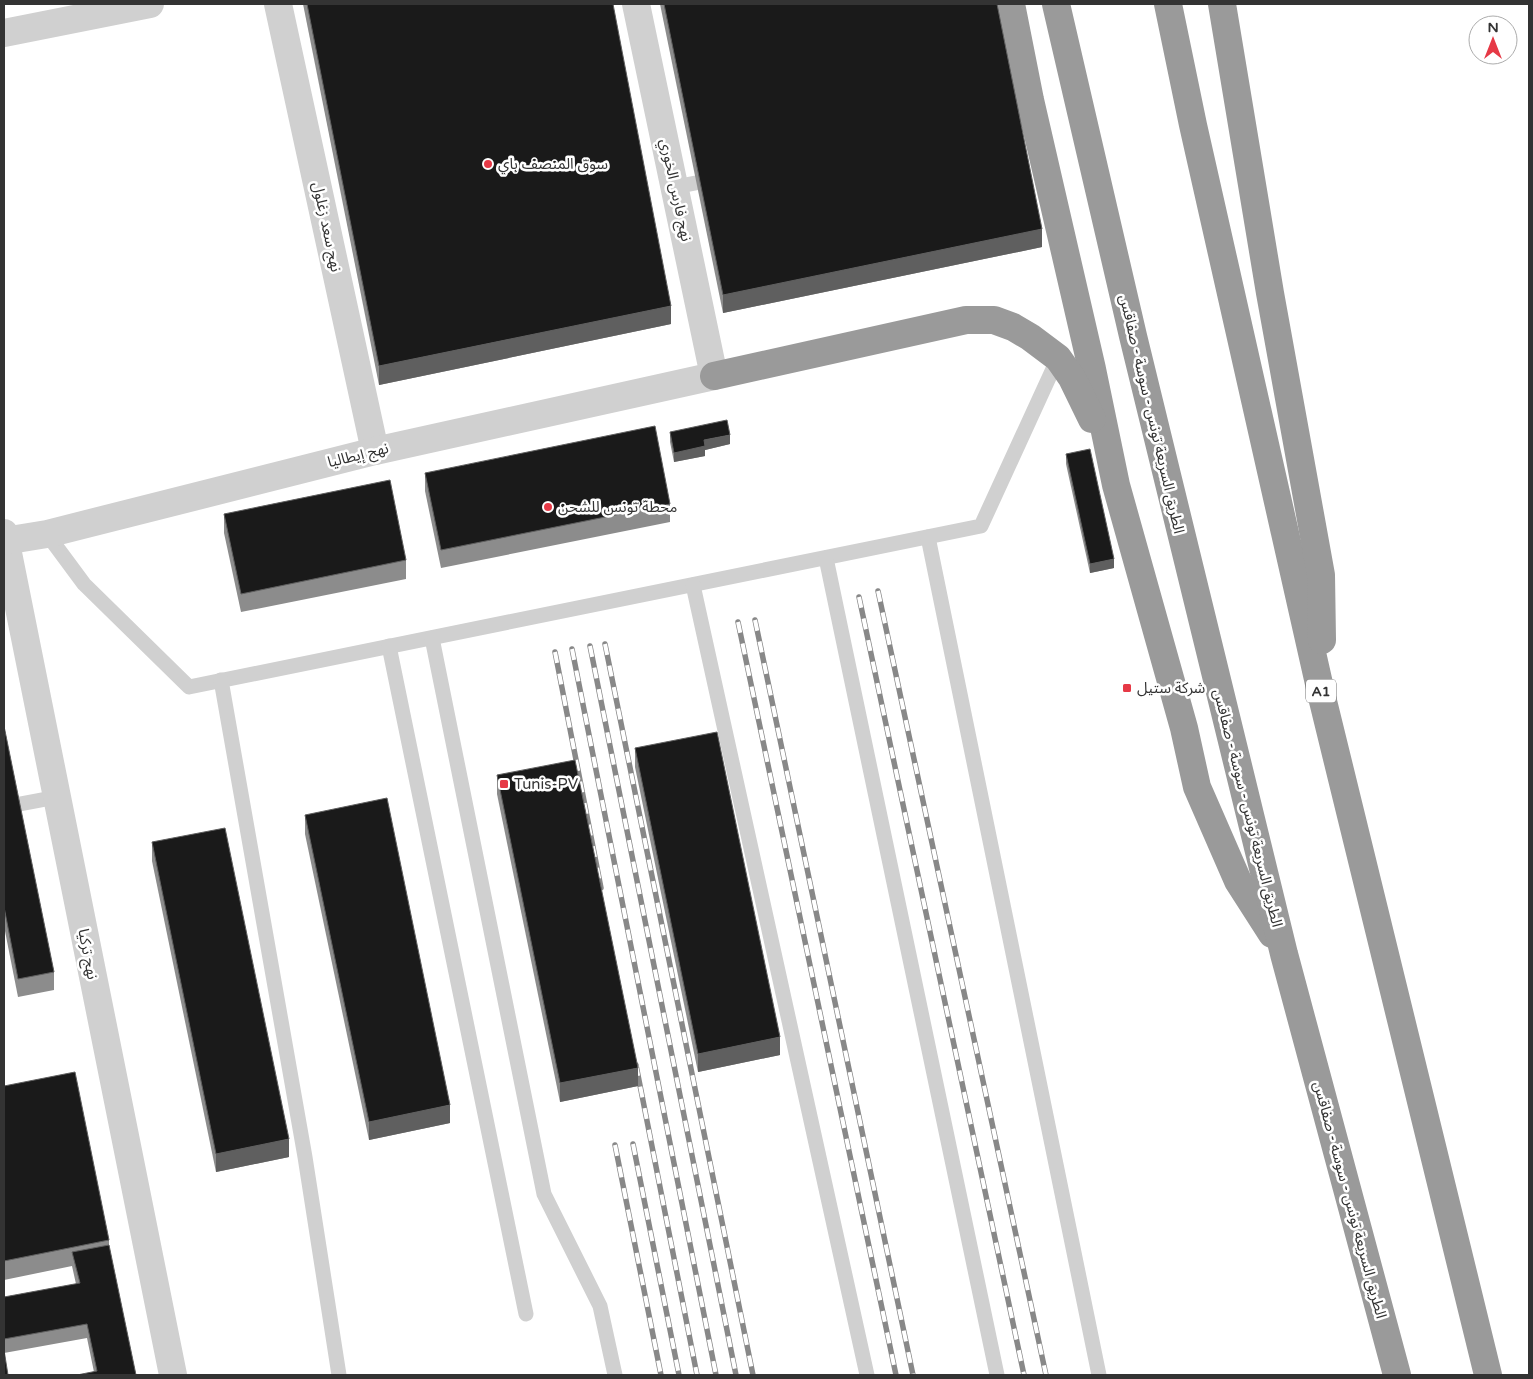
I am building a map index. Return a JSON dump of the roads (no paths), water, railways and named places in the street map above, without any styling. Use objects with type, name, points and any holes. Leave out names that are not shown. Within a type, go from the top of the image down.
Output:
[{"type":"highway","points":[[1011,4],[1030,100],[1090,359],[1116,485],[1184,728],[1197,787],[1238,881],[1284,954]]},
{"type":"highway","name":"الطريق السريعة تونس - سوسة - صفاقس","points":[[1056,4],[1138,354],[1284,954],[1397,1375]]},
{"type":"highway","name":"A1","points":[[1168,4],[1193,125],[1322,697],[1488,1375]]},
{"type":"highway","points":[[1222,4],[1270,294],[1321,575],[1322,697]]},
{"type":"highway","points":[[714,376],[966,320],[994,320],[1013,327],[1030,337],[1058,358],[1072,378],[1095,427],[1116,485]]},
{"type":"street","points":[[4,32],[150,4]]},
{"type":"street","name":"نهج سعد زغلول","points":[[278,4],[375,450]]},
{"type":"street","name":"نهج فارس الخوري","points":[[636,4],[714,376]]},
{"type":"street","name":"نهج إيطاليا","points":[[4,538],[47,534],[375,450],[714,376]]},
{"type":"street","name":"نهج تركيا","points":[[4,538],[173,1375]]},
{"type":"lane","points":[[675,187],[731,177]]},
{"type":"lane","points":[[47,534],[84,584],[189,687],[981,526],[1058,358]]},
{"type":"lane","points":[[928,537],[1099,1375]]},
{"type":"lane","points":[[826,558],[997,1375]]},
{"type":"lane","points":[[692,585],[867,1375]]},
{"type":"lane","points":[[432,638],[544,1194],[600,1306],[615,1375]]},
{"type":"lane","points":[[389,646],[526,1314]]},
{"type":"lane","points":[[221,680],[305,1157],[338,1375]]},
{"type":"lane","points":[[4,807],[57,797]]},
{"type":"railway","points":[[878,591],[1046,1375]]},
{"type":"railway","points":[[859,597],[1024,1375]]},
{"type":"railway","points":[[755,620],[913,1375]]},
{"type":"railway","points":[[738,622],[896,1375]]},
{"type":"railway","points":[[605,644],[753,1375]]},
{"type":"railway","points":[[590,646],[736,1375]]},
{"type":"railway","points":[[572,649],[716,1375]]},
{"type":"railway","points":[[555,652],[601,888]]},
{"type":"railway","points":[[636,1065],[697,1375]]},
{"type":"railway","points":[[633,1144],[679,1375]]},
{"type":"railway","points":[[615,1145],[661,1375]]},
{"type":"place","name":"سوق المنصف باي","points":[[488,164]]},
{"type":"place","name":"محطة تونس للشحن","points":[[548,507]]},
{"type":"place","name":"شركة ستيل","points":[[1127,688]]},
{"type":"place","name":"Tunis-PV","points":[[504,784]]}]
